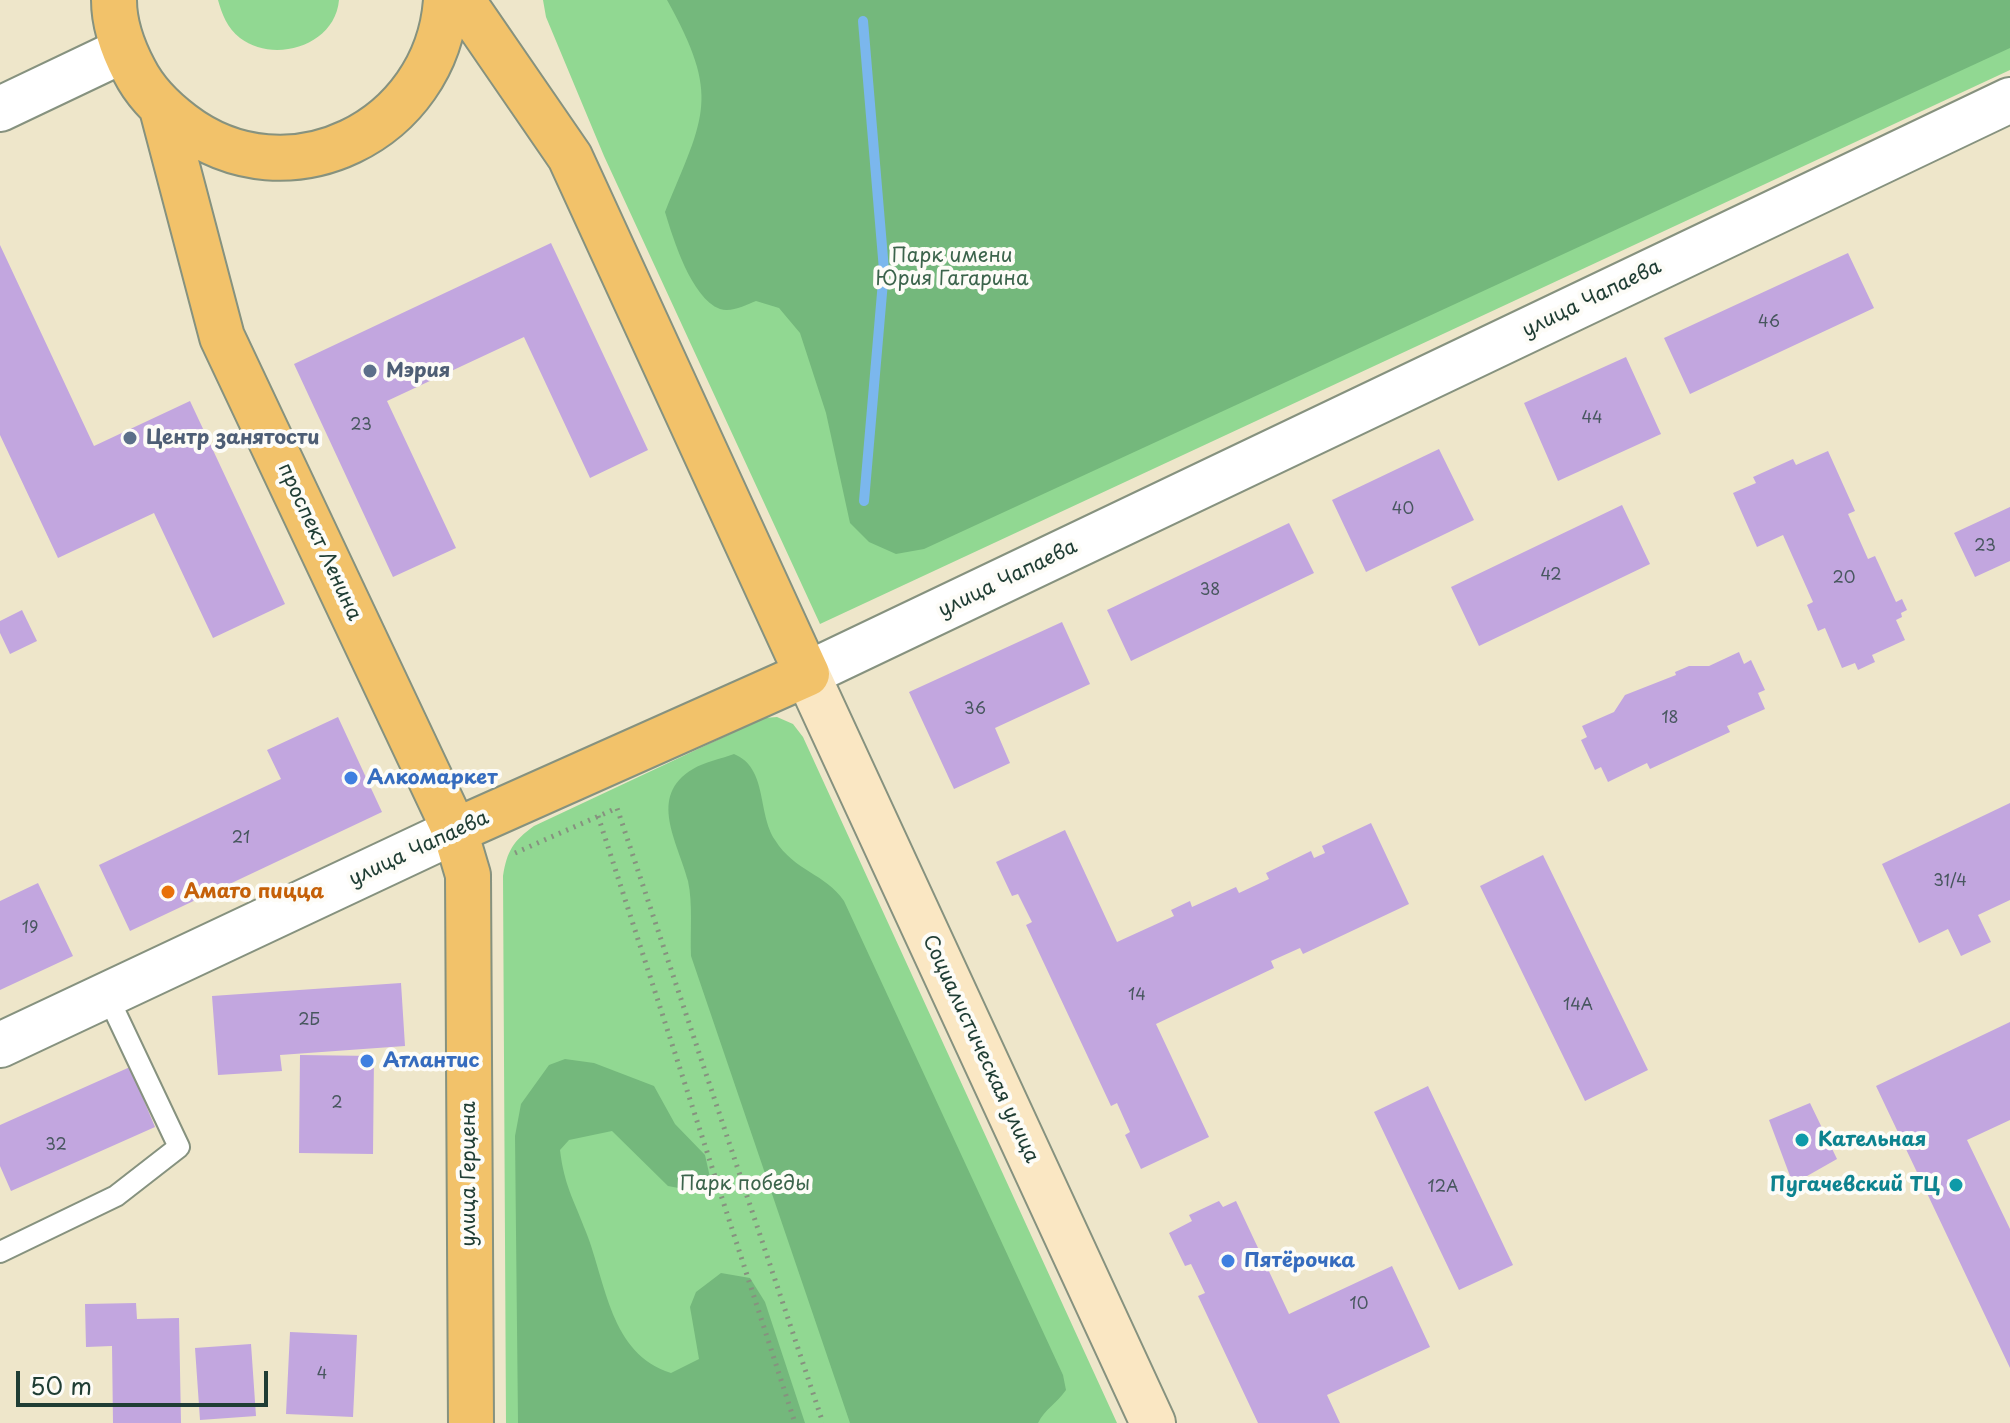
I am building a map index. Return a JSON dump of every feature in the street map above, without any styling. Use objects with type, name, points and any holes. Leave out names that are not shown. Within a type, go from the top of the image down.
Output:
[{"type":"main road","points":[[114,0],[124,50],[140,81],[162,109],[198,136],[239,153],[284,158],[329,151],[369,133],[404,104],[430,67],[445,24],[446,0]]},
{"type":"main road","points":[[462,0],[570,157],[807,674]]},
{"type":"main road","name":"проспект Ленина","points":[[162,109],[222,337],[455,831]]},
{"type":"main road","name":"улица Чапаева","points":[[455,831],[807,674]]},
{"type":"main road","name":"Социалистическая улица","points":[[807,674],[1153,1423]]},
{"type":"main road","name":"улица Герцена","points":[[455,831],[468,875],[471,1423]]},
{"type":"street","points":[[0,109],[124,50]]},
{"type":"street","name":"улица Чапаева","points":[[807,674],[2010,100]]},
{"type":"street","name":"улица Чапаева","points":[[0,1045],[455,831]]},
{"type":"lane","points":[[0,1252],[116,1196],[179,1147],[107,995]]},
{"type":"path","points":[[515,853],[617,808],[823,1423]]},
{"type":"path","points":[[598,816],[795,1423]]},
{"type":"green space","points":[[218,0],[339,0],[335,16],[327,29],[315,39],[285,50],[269,50],[254,46],[235,34],[223,16]]},
{"type":"green space","name":"Парк имени Юрия Гагарина","points":[[543,0],[2010,0],[2010,70],[820,624],[604,156],[546,17]]},
{"type":"green space","name":"Парк имени Юрия Гагарина","points":[[667,0],[2010,0],[2010,48],[924,549],[896,554],[869,542],[850,523],[826,413],[800,333],[779,308],[756,301],[724,310],[710,303],[692,280],[678,251],[665,212],[697,128],[701,84],[695,60]]},
{"type":"green space","name":"Парк победы","points":[[777,717],[793,724],[803,737],[1117,1423],[506,1423],[503,876],[509,853],[534,826],[764,718]]},
{"type":"green space","points":[[734,754],[752,769],[769,829],[783,851],[828,884],[844,901],[1063,1375],[1066,1390],[1038,1423],[850,1423],[691,956],[690,890],[673,836],[669,806],[671,792],[679,780],[693,769]]},
{"type":"green space","points":[[565,1059],[594,1063],[654,1086],[675,1124],[705,1155],[711,1182],[700,1192],[668,1186],[612,1131],[569,1140],[560,1150],[567,1183],[613,1314],[623,1333],[635,1350],[651,1364],[671,1373],[699,1359],[690,1307],[696,1292],[721,1273],[750,1278],[765,1302],[805,1423],[518,1423],[515,1136],[521,1104],[549,1065]]},
{"type":"building","points":[[551,243],[648,450],[590,478],[524,337],[387,401],[456,548],[393,577],[294,364]]},
{"type":"building","points":[[0,245],[94,446],[190,401],[285,604],[213,638],[154,513],[58,558],[0,435]]},
{"type":"building","points":[[1848,253],[1874,308],[1690,394],[1664,338]]},
{"type":"building","points":[[1626,357],[1661,434],[1558,481],[1524,403]]},
{"type":"building","points":[[1439,449],[1474,520],[1366,572],[1332,500]]},
{"type":"building","points":[[1828,451],[1855,511],[1848,514],[1868,559],[1875,556],[1896,602],[1902,599],[1907,610],[1896,620],[1905,640],[1872,655],[1875,662],[1858,670],[1855,663],[1842,668],[1825,628],[1818,631],[1807,605],[1813,602],[1783,535],[1757,547],[1733,493],[1756,483],[1753,477],[1793,459],[1796,465]]},
{"type":"building","points":[[1622,505],[1650,564],[1479,646],[1451,587]]},
{"type":"building","points":[[2010,507],[2010,561],[1975,577],[1954,533]]},
{"type":"building","points":[[1289,523],[1314,573],[1131,661],[1107,610]]},
{"type":"building","points":[[22,610],[37,641],[10,654],[0,633],[0,621]]},
{"type":"building","points":[[1062,622],[1090,684],[995,728],[1010,763],[954,789],[909,692]]},
{"type":"building","points":[[1739,652],[1744,664],[1751,660],[1765,690],[1758,693],[1765,709],[1727,726],[1730,732],[1650,769],[1647,763],[1608,782],[1601,767],[1595,770],[1581,740],[1587,737],[1582,726],[1614,712],[1625,695],[1676,675],[1675,672],[1689,666],[1709,666]]},
{"type":"building","points":[[338,717],[382,812],[130,931],[99,865],[281,779],[267,750]]},
{"type":"building","points":[[2010,803],[2010,900],[1978,915],[1991,942],[1961,956],[1948,929],[1919,943],[1882,864]]},
{"type":"building","points":[[1371,823],[1409,904],[1303,954],[1300,948],[1271,961],[1274,968],[1156,1024],[1209,1137],[1141,1169],[1125,1135],[1130,1132],[1117,1103],[1111,1106],[1026,925],[1032,922],[1018,894],[1012,896],[996,862],[1065,830],[1117,942],[1174,916],[1171,910],[1190,901],[1192,907],[1236,887],[1239,893],[1269,879],[1266,873],[1311,851],[1314,858],[1325,853],[1322,846]]},
{"type":"building","points":[[1543,855],[1648,1070],[1585,1101],[1480,886]]},
{"type":"building","points":[[38,883],[73,956],[0,990],[0,901]]},
{"type":"building","points":[[401,983],[405,1046],[280,1055],[282,1071],[218,1075],[212,996]]},
{"type":"building","name":"Пугачевский ТЦ","points":[[2010,1022],[2010,1120],[1967,1140],[2010,1229],[2010,1368],[1876,1086]]},
{"type":"building","points":[[300,1055],[374,1056],[373,1154],[299,1153]]},
{"type":"building","points":[[130,1067],[155,1127],[11,1191],[0,1166],[0,1125]]},
{"type":"building","points":[[1428,1086],[1513,1265],[1459,1290],[1374,1112]]},
{"type":"building","name":"Кательная","points":[[1810,1103],[1837,1159],[1793,1184],[1769,1120]]},
{"type":"building","points":[[1219,1201],[1223,1207],[1236,1201],[1289,1314],[1392,1266],[1430,1347],[1327,1395],[1340,1423],[1258,1423],[1198,1296],[1205,1293],[1191,1264],[1185,1266],[1169,1233],[1192,1221],[1189,1215]]},
{"type":"building","points":[[136,1303],[137,1319],[179,1318],[181,1423],[113,1423],[112,1346],[86,1347],[85,1304]]},
{"type":"building","points":[[290,1332],[357,1335],[353,1417],[286,1414]]},
{"type":"building","points":[[251,1344],[256,1416],[200,1420],[195,1348]]},
{"type":"waterway","points":[[863,21],[884,270],[864,501]]},
{"type":"place","name":"Мэрия","points":[[370,371]]},
{"type":"place","name":"Центр занятости","points":[[130,438]]},
{"type":"place","name":"Алкомаркет","points":[[351,778]]},
{"type":"place","name":"Амато пицца","points":[[168,892]]},
{"type":"place","name":"Атлантис","points":[[367,1061]]},
{"type":"place","name":"Кательная","points":[[1802,1140]]},
{"type":"place","name":"Пугачевский ТЦ","points":[[1956,1185]]},
{"type":"place","name":"Пятёрочка","points":[[1228,1261]]}]
